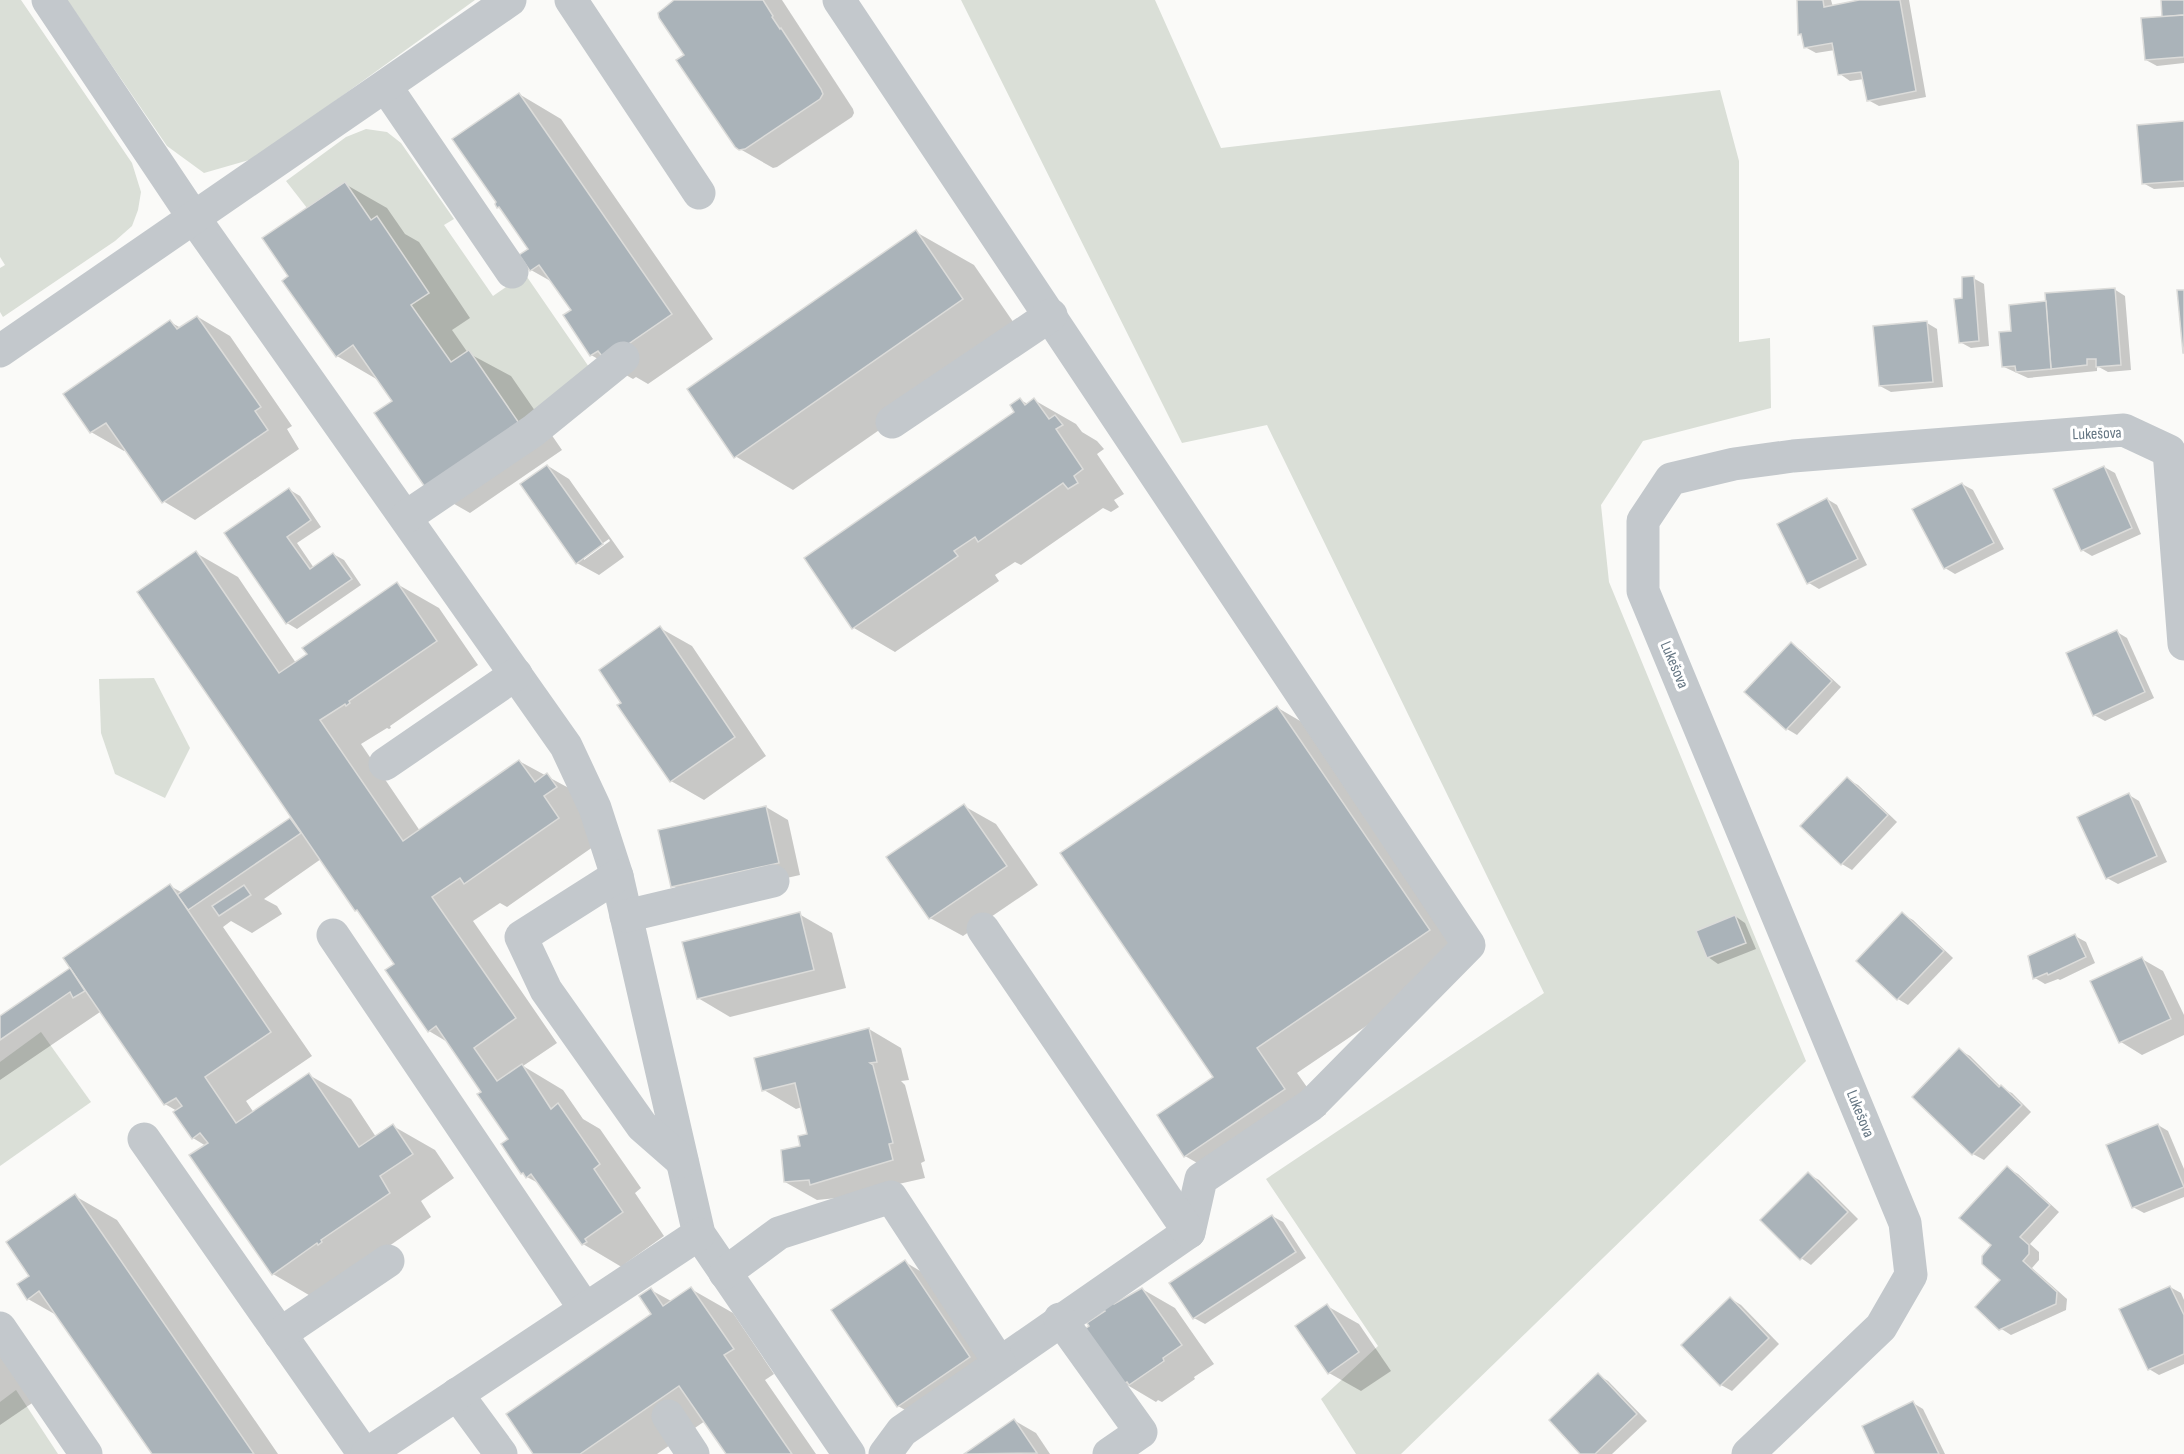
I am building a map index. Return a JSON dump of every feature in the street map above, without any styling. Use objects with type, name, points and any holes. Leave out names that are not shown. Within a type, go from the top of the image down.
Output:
[{"type":"street","points":[[48,0],[194,218],[566,746],[596,808],[617,876],[699,1234],[849,1454]]},
{"type":"street","points":[[2,345],[194,218],[510,0]]},
{"type":"street","points":[[572,0],[699,193]]},
{"type":"street","points":[[839,0],[1469,945],[1311,1105],[1201,1179],[1190,1232],[1060,1319],[902,1431],[885,1454]]},
{"type":"street","points":[[386,87],[512,272]]},
{"type":"street","points":[[892,422],[1051,315]]},
{"type":"street","points":[[406,517],[533,431],[623,358]]},
{"type":"street","name":"Lukešova","points":[[1748,1454],[1881,1327],[1911,1275],[1905,1223],[1643,591],[1643,521],[1671,479],[1734,464],[1793,456],[2124,430],[2169,451],[2184,644]]},
{"type":"street","points":[[384,764],[516,674]]},
{"type":"street","points":[[617,876],[521,937],[546,990],[642,1126],[682,1161]]},
{"type":"street","points":[[626,916],[773,881]]},
{"type":"street","points":[[982,929],[1190,1232]]},
{"type":"street","points":[[333,934],[585,1309]]},
{"type":"street","points":[[144,1139],[366,1454],[699,1234]]},
{"type":"street","points":[[725,1273],[779,1233],[891,1197],[999,1362]]},
{"type":"street","points":[[280,1334],[388,1261]]},
{"type":"street","points":[[1060,1319],[1141,1432],[1109,1454]]},
{"type":"street","points":[[0,1329],[86,1454]]},
{"type":"street","points":[[457,1394],[501,1454]]},
{"type":"street","points":[[668,1416],[693,1454]]},
{"type":"shaded area","points":[[0,0],[21,0],[132,163],[141,192],[132,226],[115,241],[3,317],[0,312],[0,268],[5,265],[0,257]]},
{"type":"shaded area","points":[[67,0],[475,0],[256,158],[204,173],[167,146]]},
{"type":"shaded area","points":[[961,0],[1155,0],[1221,148],[1720,90],[1739,161],[1739,342],[1770,338],[1771,408],[1643,441],[1601,505],[1609,582],[1806,1061],[1401,1454],[1356,1454],[1321,1399],[1378,1346],[1266,1179],[1544,993],[1267,425],[1182,443]],"holes":[[[1735,915],[1745,943],[1707,958],[1696,931]]]},
{"type":"shaded area","points":[[366,129],[387,132],[401,143],[454,219],[444,225],[493,296],[525,274],[589,367],[521,426],[469,351],[451,362],[411,305],[428,293],[377,216],[371,220],[345,182],[307,208],[286,181],[346,137]]},
{"type":"shaded area","points":[[154,678],[190,748],[165,798],[115,774],[101,733],[99,679]]},
{"type":"shaded area","points":[[41,1032],[91,1102],[0,1166],[0,1062]]},
{"type":"shaded area","points":[[16,1390],[58,1454],[0,1454],[0,1402]]},
{"type":"building","points":[[674,0],[763,0],[821,89],[823,94],[820,99],[745,149],[739,150],[676,60],[684,55],[658,13]]},
{"type":"building","points":[[1797,0],[1823,0],[1824,7],[1859,0],[1900,0],[1916,91],[1867,101],[1861,72],[1838,75],[1832,43],[1804,48],[1801,34],[1798,35]]},
{"type":"building","points":[[2161,0],[2184,0],[2184,15],[2162,17]]},
{"type":"building","points":[[2184,15],[2184,57],[2145,60],[2141,18]]},
{"type":"building","points":[[519,93],[672,314],[605,360],[598,351],[590,356],[563,315],[571,310],[539,265],[530,271],[519,255],[528,249],[499,207],[497,208],[496,202],[452,139]]},
{"type":"building","points":[[2184,121],[2184,181],[2142,184],[2137,125]]},
{"type":"building","points":[[345,182],[371,220],[377,216],[429,293],[411,305],[451,362],[469,350],[521,426],[427,490],[374,413],[392,401],[353,345],[336,357],[282,281],[288,276],[262,238]]},
{"type":"building","points":[[916,230],[963,299],[734,458],[687,389]]},
{"type":"building","points":[[1974,276],[1979,341],[1959,343],[1954,299],[1962,298],[1962,277]]},
{"type":"building","points":[[2115,288],[2121,365],[2096,367],[2096,359],[2087,359],[2087,365],[2051,369],[2045,293]]},
{"type":"building","points":[[2177,290],[2184,290],[2184,353],[2183,353]]},
{"type":"building","points":[[2046,301],[2051,369],[2016,372],[2015,366],[2002,367],[1999,332],[2011,331],[2009,305]]},
{"type":"building","points":[[197,316],[261,407],[255,411],[268,430],[162,503],[106,423],[90,433],[63,394],[170,320],[177,329]]},
{"type":"building","points":[[1927,321],[1933,382],[1879,386],[1873,326]]},
{"type":"building","points":[[1020,398],[1025,405],[1034,398],[1049,419],[1055,415],[1063,425],[1056,429],[1083,469],[1074,476],[1078,483],[1068,489],[1063,483],[978,542],[975,537],[954,551],[958,556],[852,629],[804,558],[1014,412],[1010,405]]},
{"type":"building","points":[[547,465],[603,544],[576,564],[520,484]]},
{"type":"building","points":[[2104,466],[2132,528],[2081,551],[2053,489]]},
{"type":"building","points":[[1962,483],[1994,543],[1944,569],[1912,509]]},
{"type":"building","points":[[289,488],[311,520],[287,537],[310,569],[333,553],[352,579],[286,624],[224,533]]},
{"type":"building","points":[[1827,498],[1858,559],[1807,584],[1777,524]]},
{"type":"building","points":[[196,551],[279,673],[307,654],[302,648],[397,582],[437,641],[349,701],[350,703],[346,706],[345,704],[320,720],[403,841],[519,760],[535,782],[547,773],[557,787],[544,796],[559,818],[464,884],[460,878],[432,897],[516,1018],[474,1048],[497,1081],[522,1064],[551,1109],[558,1103],[600,1164],[594,1169],[623,1212],[585,1239],[587,1242],[582,1245],[531,1174],[526,1178],[523,1173],[521,1174],[501,1144],[508,1139],[477,1094],[481,1092],[436,1026],[428,1032],[385,970],[394,964],[357,910],[355,911],[137,592]]},
{"type":"building","points":[[660,626],[735,737],[670,782],[617,705],[621,703],[599,670]]},
{"type":"building","points":[[2117,630],[2145,692],[2093,716],[2066,653]]},
{"type":"building","points":[[1791,642],[1832,681],[1786,730],[1744,692]]},
{"type":"building","points":[[1277,706],[1430,930],[1257,1048],[1285,1089],[1184,1157],[1157,1115],[1213,1077],[1060,853]]},
{"type":"building","points":[[1847,777],[1888,815],[1841,865],[1800,826]]},
{"type":"building","points":[[2129,793],[2157,856],[2106,879],[2077,817]]},
{"type":"building","points":[[964,804],[1007,866],[929,919],[886,857]]},
{"type":"building","points":[[766,806],[779,863],[671,887],[658,830]]},
{"type":"building","points":[[290,818],[301,833],[188,910],[177,895]]},
{"type":"building","points":[[170,884],[271,1032],[205,1077],[236,1123],[309,1073],[359,1147],[393,1124],[413,1154],[380,1176],[390,1193],[272,1275],[189,1155],[208,1143],[200,1133],[192,1139],[173,1112],[182,1106],[176,1098],[164,1105],[63,958]]},
{"type":"building","points":[[244,885],[251,895],[219,916],[212,906]]},
{"type":"building","points":[[800,912],[814,970],[697,999],[682,942]]},
{"type":"building","points":[[1902,912],[1944,951],[1897,1000],[1856,961]]},
{"type":"building","points":[[1735,915],[1746,943],[1707,958],[1696,931]]},
{"type":"building","points":[[2075,934],[2086,957],[2048,975],[2047,973],[2033,979],[2028,956]]},
{"type":"building","points":[[2142,957],[2171,1019],[2119,1043],[2090,981]]},
{"type":"building","points":[[70,968],[85,991],[73,998],[70,992],[0,1040],[0,1016]]},
{"type":"building","points":[[869,1028],[877,1062],[870,1063],[873,1065],[893,1143],[889,1144],[893,1160],[810,1185],[809,1180],[784,1182],[781,1150],[800,1146],[798,1136],[807,1134],[795,1083],[762,1091],[754,1058]]},
{"type":"building","points":[[1959,1048],[1999,1087],[2001,1085],[2022,1105],[1972,1155],[1912,1097]]},
{"type":"building","points":[[2158,1124],[2184,1187],[2132,1208],[2106,1145]]},
{"type":"building","points":[[2007,1166],[2050,1205],[2020,1237],[2029,1245],[2029,1254],[2023,1261],[2057,1292],[2056,1304],[1999,1330],[1975,1307],[2000,1280],[1982,1264],[1982,1256],[1991,1245],[1959,1218]]},
{"type":"building","points":[[1808,1172],[1848,1212],[1800,1260],[1760,1220]]},
{"type":"building","points":[[75,1194],[254,1454],[152,1454],[39,1291],[27,1300],[17,1284],[29,1276],[6,1242]]},
{"type":"building","points":[[1272,1215],[1296,1252],[1193,1319],[1169,1283]]},
{"type":"building","points":[[905,1260],[970,1357],[897,1407],[831,1310]]},
{"type":"building","points":[[2170,1286],[2184,1315],[2184,1354],[2148,1370],[2119,1309]]},
{"type":"building","points":[[691,1287],[734,1349],[724,1355],[792,1454],[726,1454],[679,1386],[580,1454],[533,1454],[506,1414],[651,1314],[639,1296],[651,1288],[663,1306]]},
{"type":"building","points":[[1142,1288],[1182,1345],[1163,1358],[1164,1361],[1129,1385],[1127,1382],[1123,1384],[1085,1329],[1089,1326],[1087,1323],[1105,1311],[1102,1307],[1111,1300],[1114,1304]]},
{"type":"building","points":[[1730,1297],[1769,1338],[1720,1386],[1681,1345]]},
{"type":"building","points":[[1327,1304],[1359,1352],[1328,1374],[1295,1326]]},
{"type":"building","points":[[1598,1373],[1637,1414],[1595,1454],[1580,1454],[1549,1420]]},
{"type":"building","points":[[1913,1401],[1939,1454],[1875,1454],[1862,1426]]},
{"type":"building","points":[[1014,1419],[1037,1453],[964,1454]]}]
